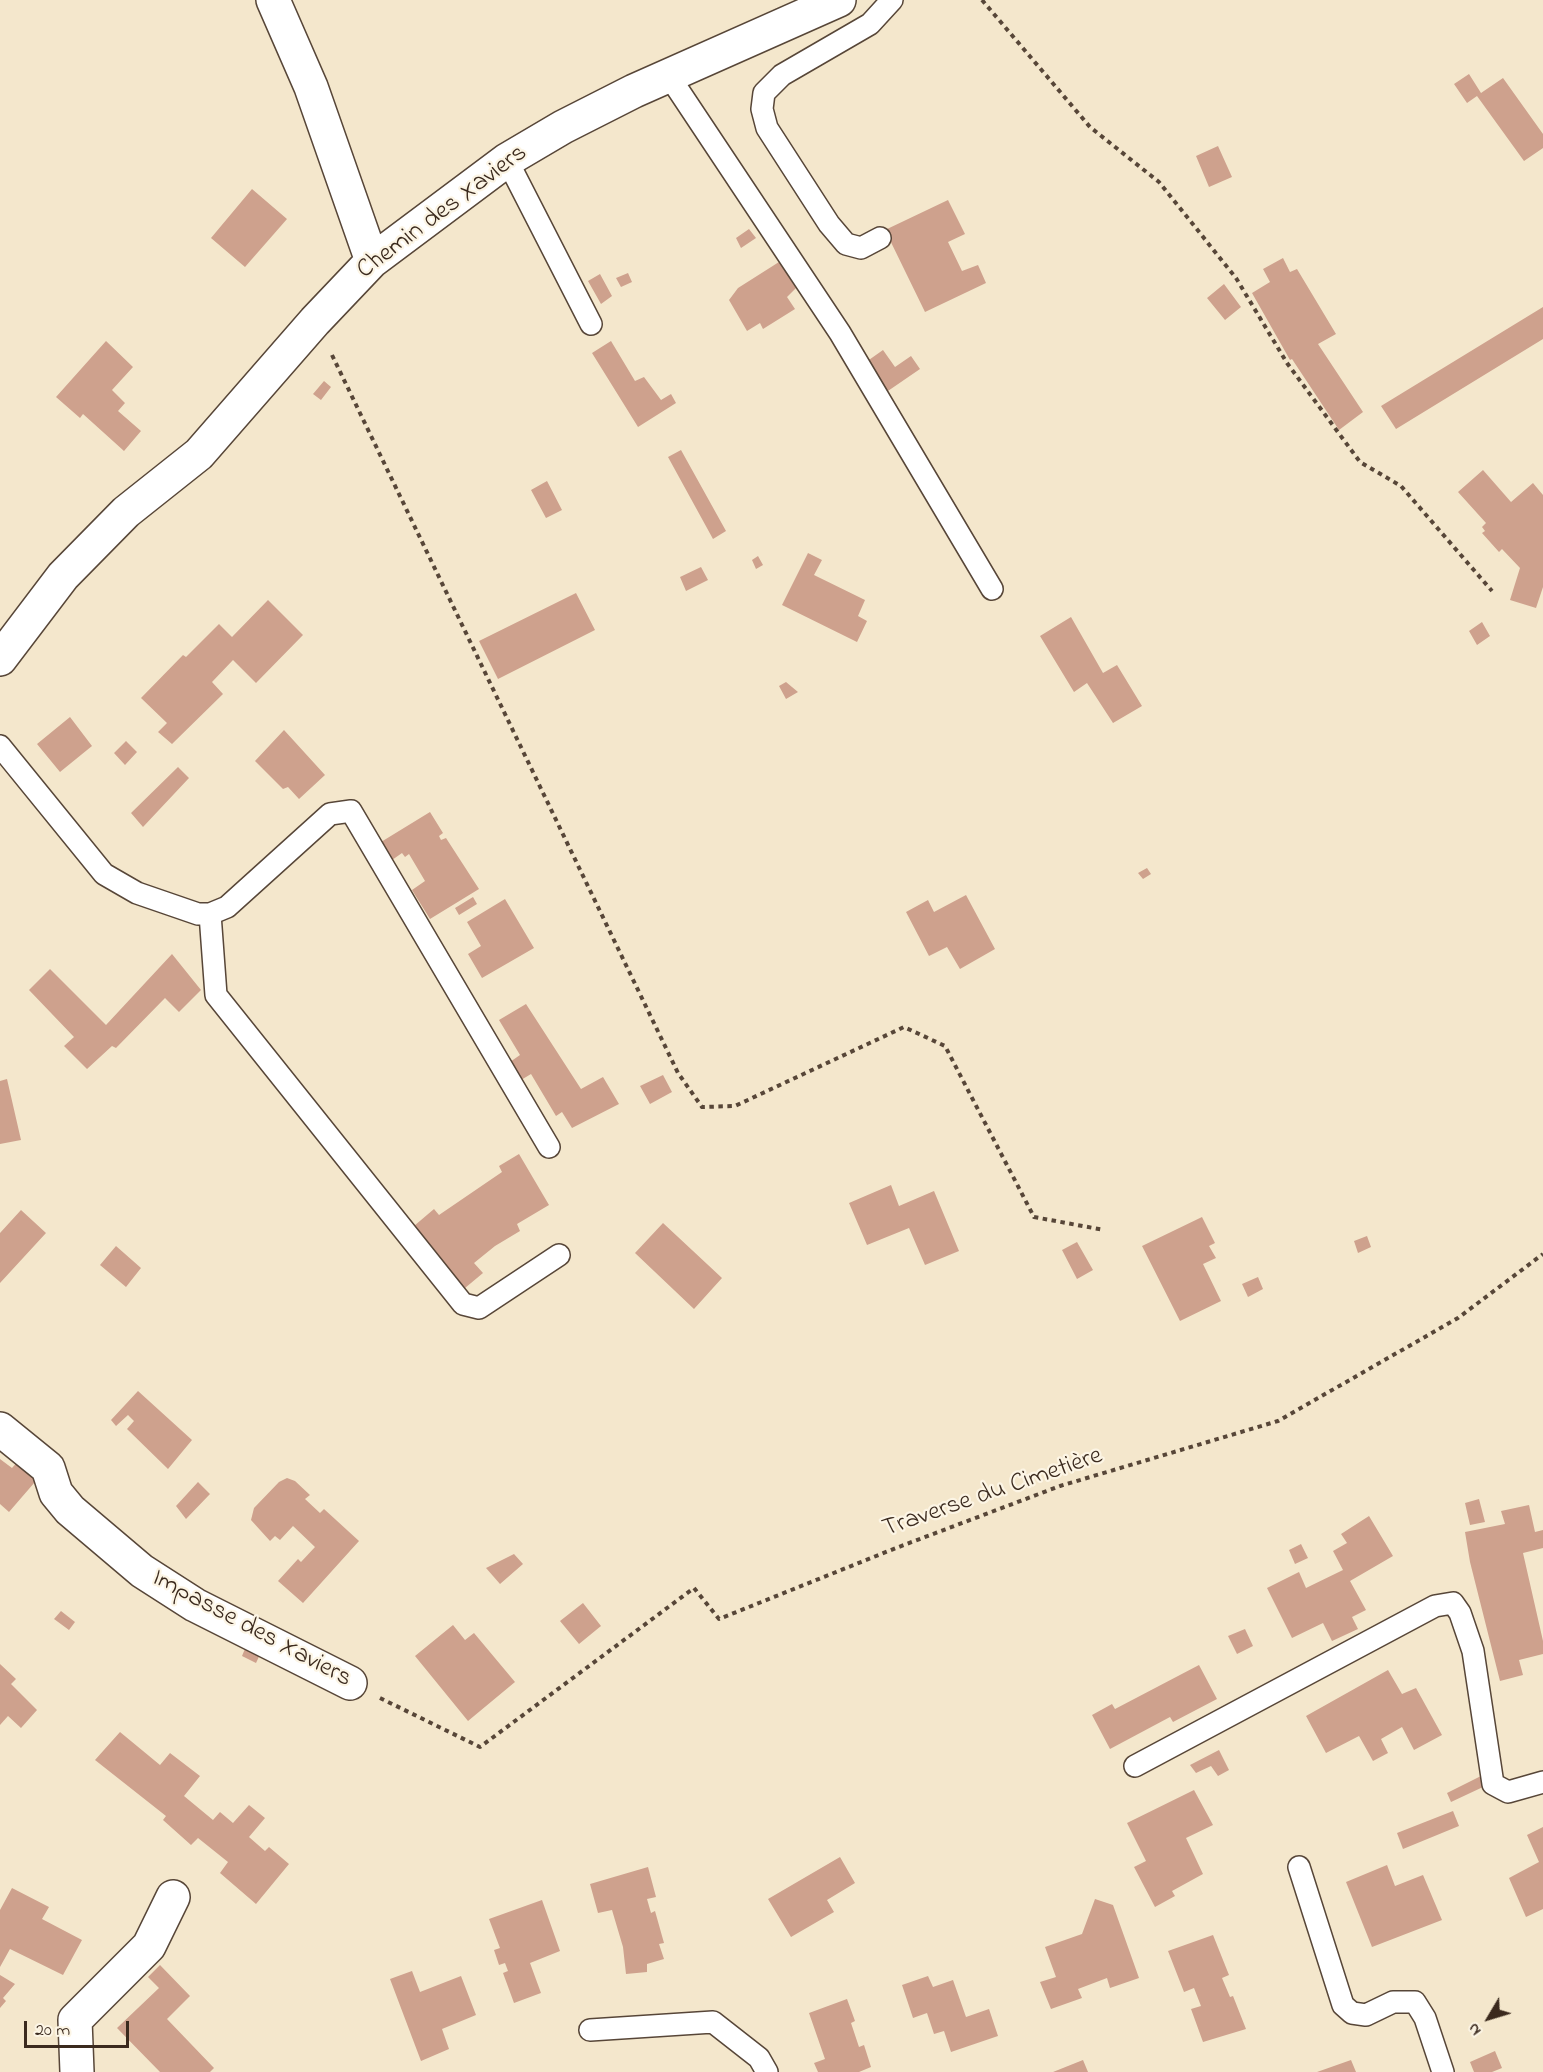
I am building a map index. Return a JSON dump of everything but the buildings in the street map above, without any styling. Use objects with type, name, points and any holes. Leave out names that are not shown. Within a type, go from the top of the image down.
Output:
[{"type":"street","points":[[273,0],[311,87],[372,261]]},
{"type":"street","name":"Chemin des Xaviers","points":[[0,659],[63,576],[126,512],[199,454],[315,321],[372,261],[507,160],[563,127],[669,76],[839,0]]},
{"type":"street","name":"Impasse des Xaviers","points":[[0,1429],[48,1468],[56,1493],[70,1510],[142,1571],[195,1605],[350,1683]]},
{"type":"street","points":[[76,2072],[75,2020],[149,1946],[173,1897]]},
{"type":"lane","points":[[880,238],[861,248],[846,244],[829,224],[767,128],[762,109],[764,93],[782,75],[870,24],[892,0]]},
{"type":"lane","points":[[669,76],[840,333],[992,589]]},
{"type":"lane","points":[[507,160],[591,324]]},
{"type":"lane","points":[[0,746],[104,874],[137,893],[198,914],[210,914],[227,907],[330,814],[351,811],[549,1147]]},
{"type":"lane","points":[[210,914],[216,995],[463,1304],[479,1308],[560,1255]]},
{"type":"lane","points":[[1135,1766],[1434,1606],[1453,1603],[1460,1613],[1473,1650],[1493,1784],[1508,1792],[1543,1782]]},
{"type":"lane","points":[[1299,1867],[1342,2005],[1352,2013],[1366,2015],[1393,2002],[1415,2002],[1425,2018],[1443,2072]]},
{"type":"lane","points":[[590,2030],[712,2022],[759,2058],[767,2072]]},
{"type":"path","points":[[982,0],[1090,127],[1166,191],[1236,278],[1287,363],[1360,462],[1401,486],[1492,591]]},
{"type":"path","points":[[315,321],[673,1062],[702,1107],[735,1106],[904,1027],[945,1046],[1034,1216],[1104,1230]]},
{"type":"path","name":"Traverse du Cimetière","points":[[480,1748],[694,1588],[719,1619],[896,1548],[1060,1486],[1278,1421],[1458,1318],[1543,1254]]},
{"type":"path","name":"Impasse des Xaviers","points":[[350,1683],[480,1748]]}]
